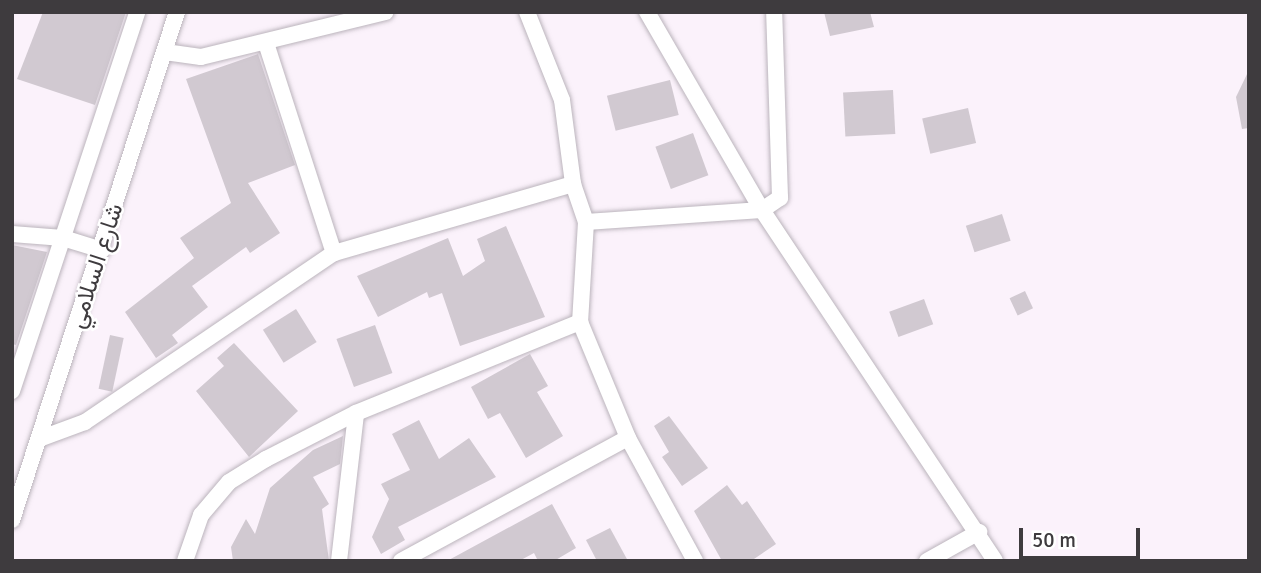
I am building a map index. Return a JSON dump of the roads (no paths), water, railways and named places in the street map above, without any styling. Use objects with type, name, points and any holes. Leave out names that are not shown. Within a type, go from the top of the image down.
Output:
[{"type":"street","name":"شارع السلامي","points":[[12,391],[137,12]]},
{"type":"street","name":"شارع السلامي","points":[[12,520],[102,250],[177,12]]},
{"type":"street","points":[[165,52],[201,57],[386,12]]},
{"type":"street","points":[[527,12],[562,100],[573,184],[586,222],[580,322],[628,438],[695,561]]},
{"type":"street","points":[[647,12],[762,210],[979,532],[995,561]]},
{"type":"street","points":[[586,222],[762,210],[780,198],[782,118],[774,12]]},
{"type":"street","points":[[266,43],[334,253]]},
{"type":"street","points":[[39,439],[85,422],[334,253],[573,184]]},
{"type":"street","points":[[12,234],[63,238],[102,250]]},
{"type":"street","points":[[186,561],[201,515],[229,482],[356,413],[580,322]]},
{"type":"street","points":[[339,561],[356,413]]},
{"type":"street","points":[[401,561],[628,438]]},
{"type":"street","points":[[927,561],[979,532]]}]
